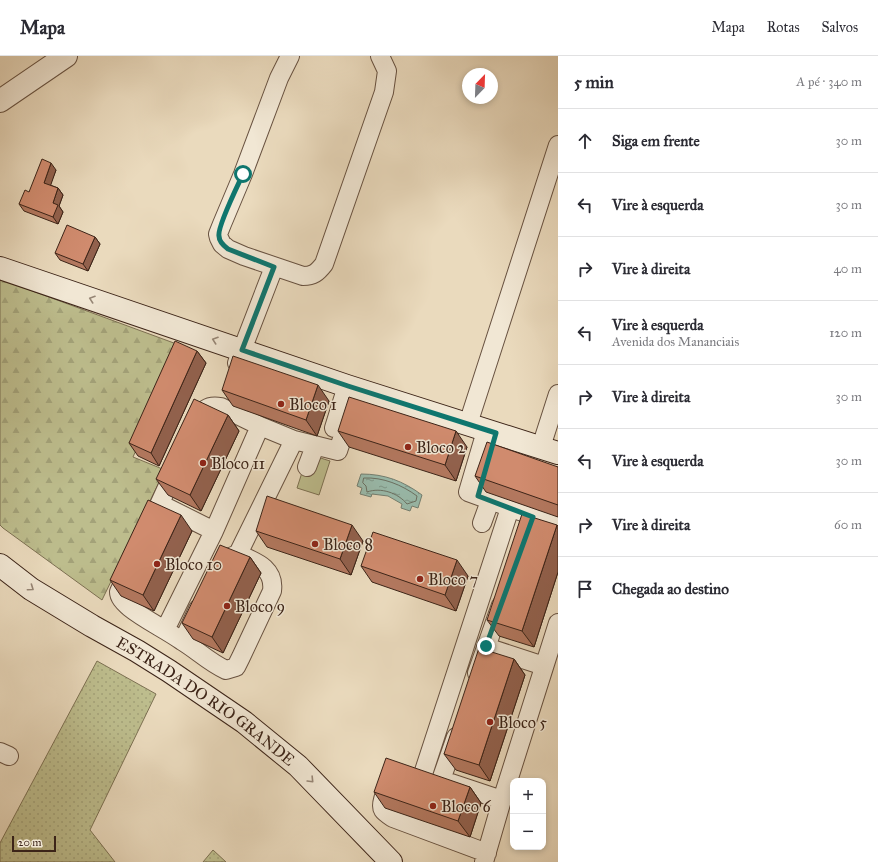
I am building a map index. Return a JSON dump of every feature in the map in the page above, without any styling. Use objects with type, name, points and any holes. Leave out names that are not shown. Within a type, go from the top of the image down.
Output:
[{"type":"main road","points":[[0,101],[66,56]]},
{"type":"main road","points":[[0,268],[353,387],[549,450]]},
{"type":"main road","name":"ESTRADA DO RIO GRANDE","points":[[0,565],[31,588],[92,626],[163,667],[244,722],[298,766],[391,862]]},
{"type":"street","points":[[290,56],[279,78],[243,174],[218,234],[222,244],[228,249],[274,267],[303,276],[310,276],[316,273],[324,264],[384,92],[387,71],[380,56]]},
{"type":"street","points":[[482,523],[479,496],[483,429],[558,145]]},
{"type":"street","points":[[190,439],[206,408],[226,392],[274,267]]},
{"type":"street","points":[[307,467],[327,448],[353,387]]},
{"type":"street","points":[[226,392],[260,426],[294,440],[327,448]]},
{"type":"street","points":[[549,450],[558,394]]},
{"type":"street","points":[[165,630],[214,531],[260,426]]},
{"type":"street","points":[[238,554],[294,440]]},
{"type":"street","points":[[180,458],[122,584],[119,595],[130,607],[183,641],[216,666],[226,670],[236,667],[272,591],[273,583],[271,576],[257,563],[238,554],[235,554],[228,559],[219,570]]},
{"type":"street","points":[[479,496],[510,508],[530,524],[558,525]]},
{"type":"street","points":[[160,504],[214,531]]},
{"type":"street","points":[[423,774],[510,508]]},
{"type":"street","points":[[471,691],[507,589]]},
{"type":"street","points":[[183,641],[206,594]]},
{"type":"street","points":[[502,800],[423,774],[404,770],[396,773],[390,781],[382,806],[383,810],[393,818],[485,858],[558,623]]},
{"type":"street","points":[[486,646],[544,666]]},
{"type":"street","points":[[441,780],[461,720]]},
{"type":"green space","points":[[0,279],[182,346],[133,457],[165,470],[102,600],[0,525]]},
{"type":"green space","points":[[308,454],[330,461],[319,495],[297,488]]},
{"type":"green space","points":[[97,661],[156,694],[90,830],[115,862],[0,862],[0,843]]},
{"type":"green space","points":[[213,850],[226,862],[203,862]]},
{"type":"water","points":[[361,474],[386,477],[408,486],[422,495],[418,508],[412,506],[410,511],[401,508],[402,504],[388,496],[372,494],[371,497],[360,494],[362,488],[357,486]]},
{"type":"building","points":[[42,159],[51,163],[44,183],[58,188],[53,203],[58,205],[53,217],[19,204],[25,190],[29,192]]},
{"type":"building","points":[[67,225],[95,237],[83,264],[55,253]]},
{"type":"building","points":[[175,341],[197,351],[151,453],[129,443]]},
{"type":"building","points":[[233,356],[318,385],[306,420],[222,390]]},
{"type":"building","points":[[349,397],[456,431],[445,465],[338,431]]},
{"type":"building","points":[[194,399],[228,415],[190,495],[156,479]]},
{"type":"building","points":[[487,442],[558,467],[558,505],[475,476]]},
{"type":"building","points":[[267,496],[352,525],[340,559],[256,531]]},
{"type":"building","points":[[148,500],[181,515],[143,595],[110,580]]},
{"type":"building","points":[[522,514],[557,525],[522,631],[487,620]]},
{"type":"building","points":[[373,532],[457,560],[445,595],[361,566]]},
{"type":"building","points":[[220,545],[250,557],[212,637],[182,623]]},
{"type":"building","points":[[479,648],[514,659],[479,765],[444,754]]},
{"type":"building","points":[[386,758],[470,787],[458,821],[374,792]]},
{"type":"place","name":"Bloco 1","points":[[281,404]]},
{"type":"place","name":"Bloco 2","points":[[408,447]]},
{"type":"place","name":"Bloco 11","points":[[203,463]]},
{"type":"place","name":"Bloco 8","points":[[315,544]]},
{"type":"place","name":"Bloco 10","points":[[157,564]]},
{"type":"place","name":"Bloco 7","points":[[420,579]]},
{"type":"place","name":"Bloco 9","points":[[227,606]]},
{"type":"place","name":"Bloco 5","points":[[490,722]]},
{"type":"place","name":"Bloco 6","points":[[433,806]]},
{"type":"route","points":[[243,174],[218,234],[219,238],[222,244],[228,249],[274,267],[242,350],[348,386],[496,433],[478,496],[533,517],[486,646]]}]
